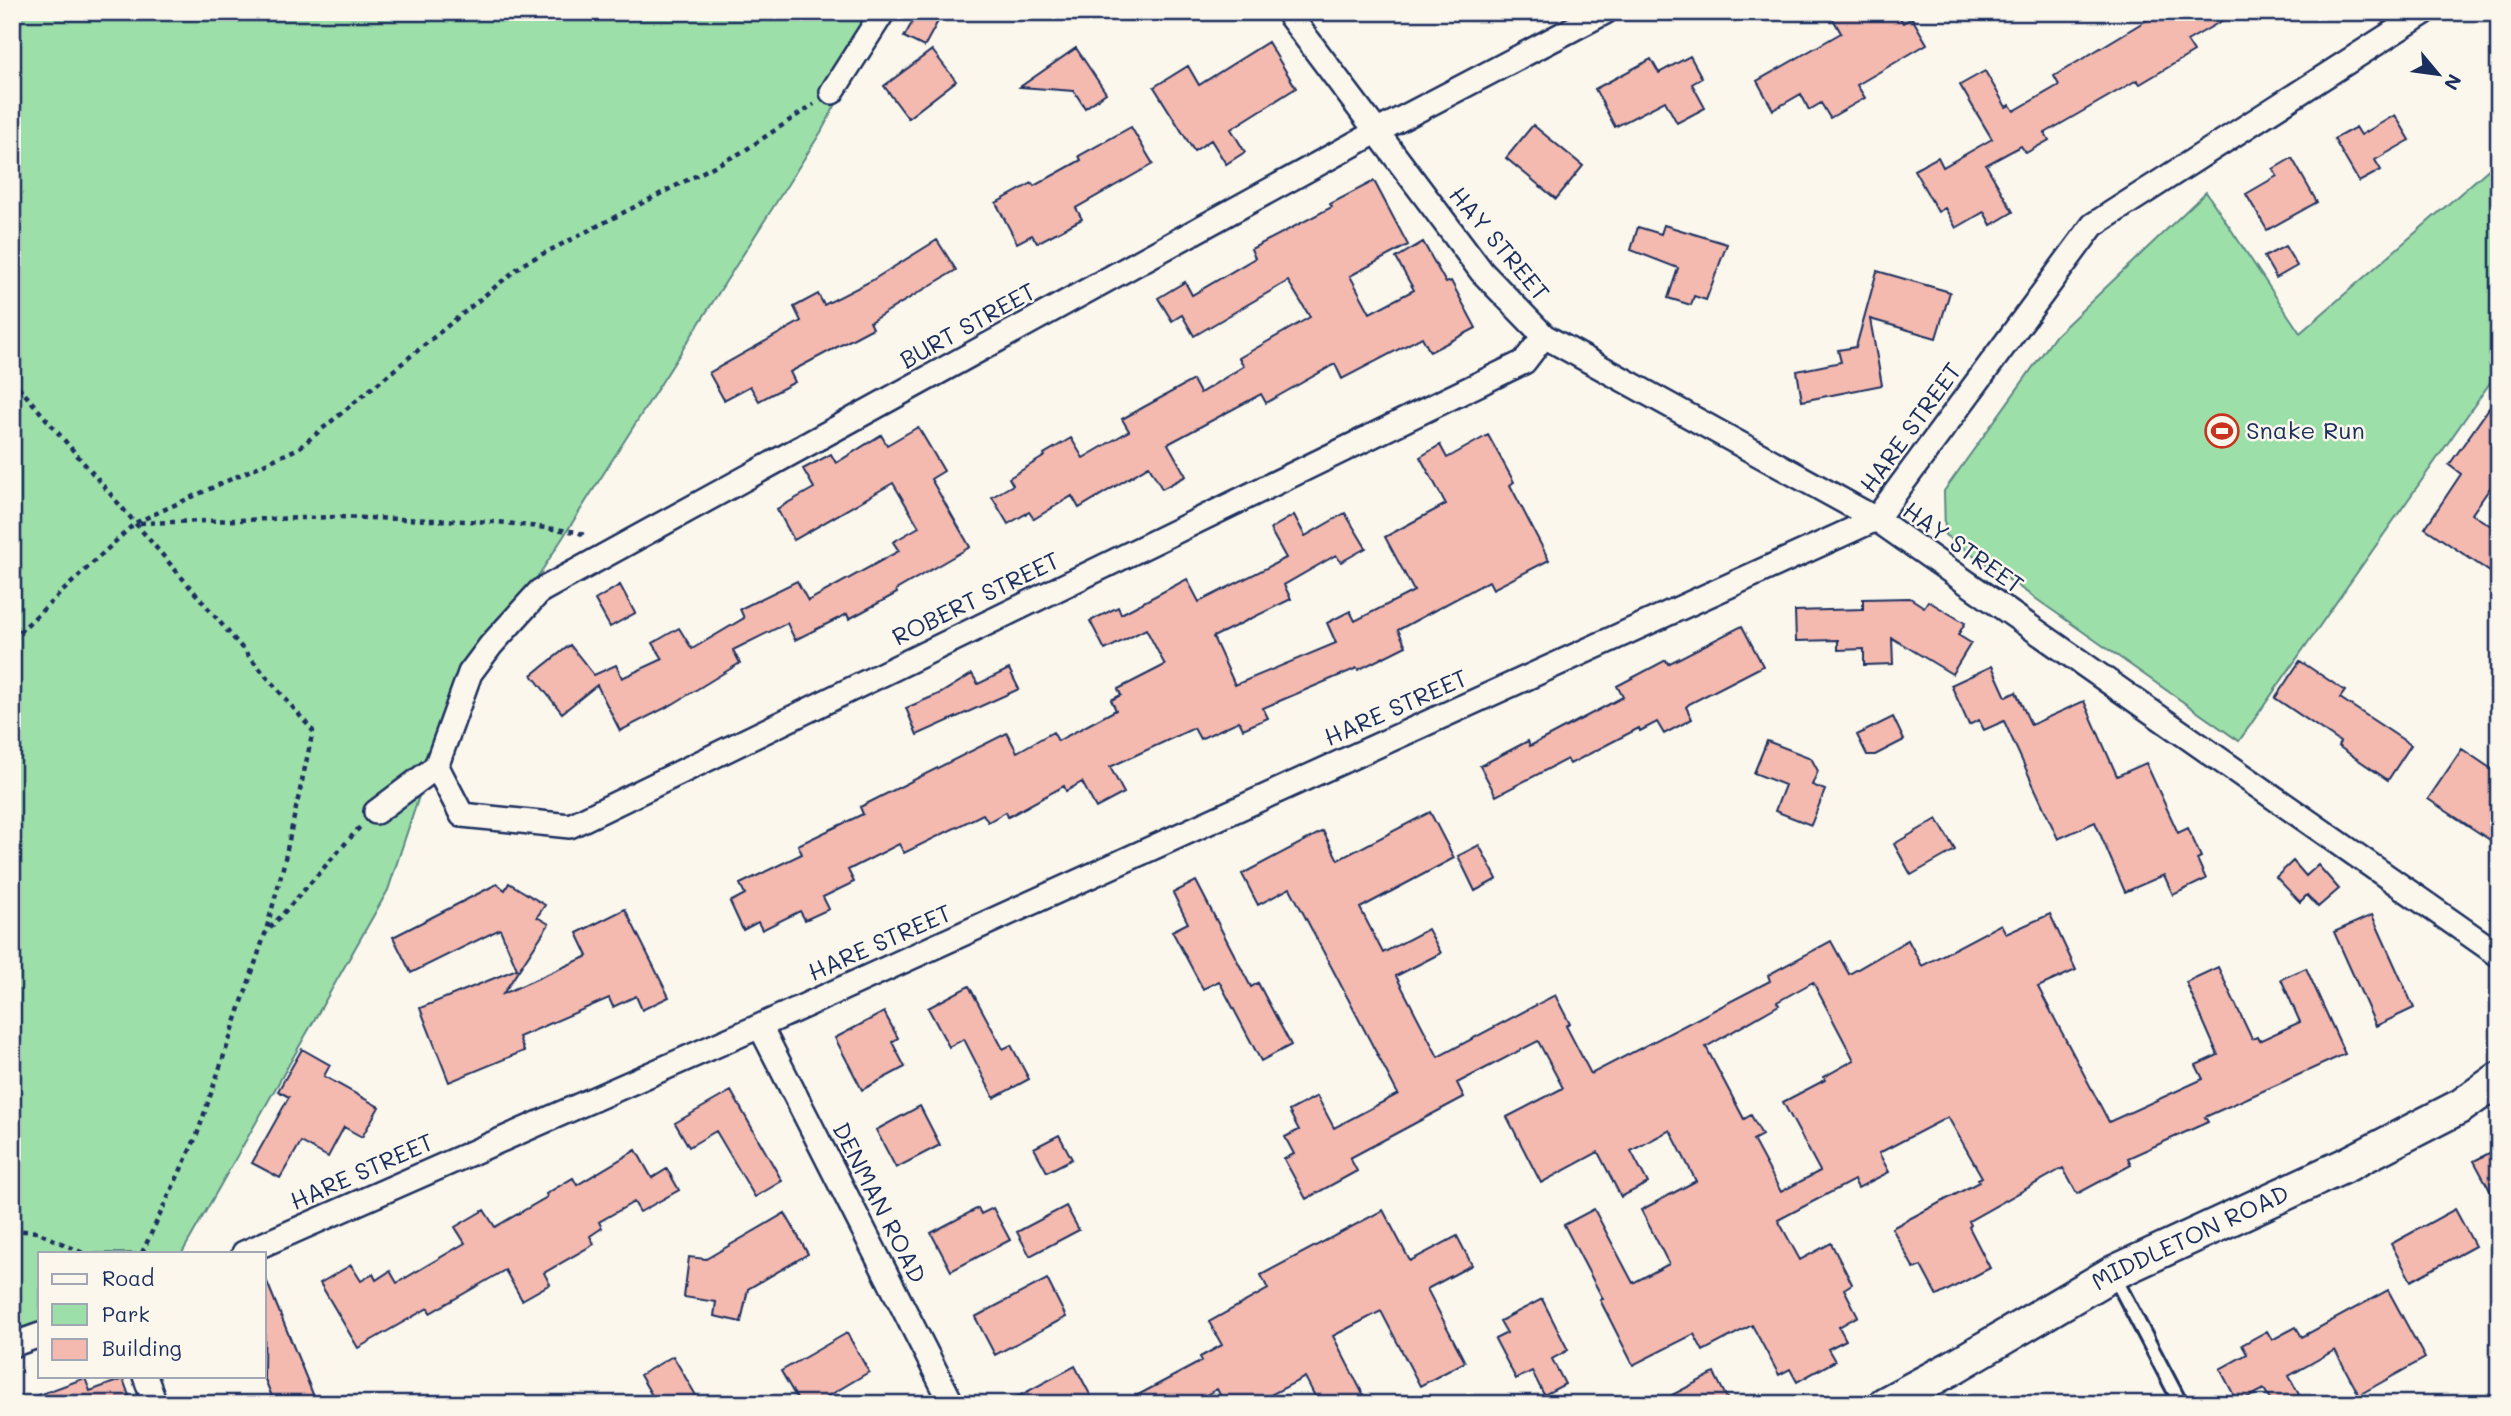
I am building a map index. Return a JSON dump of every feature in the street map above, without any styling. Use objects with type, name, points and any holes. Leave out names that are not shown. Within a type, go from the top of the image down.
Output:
[{"type":"main road","name":"MIDDLETON ROAD","points":[[1885,1404],[2113,1273],[2346,1165],[2461,1106],[2499,1079]]},
{"type":"street","points":[[832,92],[883,12]]},
{"type":"street","name":"HAY STREET","points":[[1287,12],[1482,272],[1544,336],[1876,519],[2499,955]]},
{"type":"street","name":"BURT STREET","points":[[436,765],[470,673],[491,645],[540,591],[1376,132],[1605,12]]},
{"type":"street","name":"HARE STREET","points":[[246,1252],[760,1026],[1876,519],[2094,225],[2425,12]]},
{"type":"street","name":"ROBERT STREET","points":[[436,765],[462,815],[570,825],[1524,362],[1544,336]]},
{"type":"street","points":[[376,812],[436,765]]},
{"type":"street","name":"DENMAN ROAD","points":[[760,1026],[944,1401]]},
{"type":"street","points":[[12,1345],[38,1336]]},
{"type":"street","points":[[146,1378],[155,1404]]},
{"type":"lane","points":[[2113,1273],[2181,1404]]},
{"type":"path","points":[[12,639],[135,523],[299,448],[523,264],[744,151],[832,92]]},
{"type":"path","points":[[12,379],[313,732],[282,872],[265,934],[197,1135],[142,1252]]},
{"type":"path","points":[[135,523],[336,517],[498,522],[578,532],[612,551]]},
{"type":"path","points":[[265,934],[348,838],[376,812]]},
{"type":"path","points":[[12,1230],[37,1233],[81,1252]]},
{"type":"green space","points":[[12,12],[885,12],[821,132],[539,575],[461,669],[388,890],[183,1252],[38,1252],[38,1336],[12,1345]]},
{"type":"green space","name":"Snake Run","points":[[2499,160],[2499,370],[2239,741],[1945,535],[1944,491],[2056,335],[2206,192],[2300,333]]},
{"type":"building","points":[[918,12],[943,12],[924,47],[904,37]]},
{"type":"building","points":[[1829,12],[1897,12],[1903,23],[1912,18],[1927,44],[1857,85],[1865,98],[1830,118],[1821,103],[1809,110],[1801,94],[1773,110],[1757,81],[1841,33]]},
{"type":"building","points":[[2160,12],[2237,12],[2187,41],[2194,52],[2140,84],[2137,80],[2045,133],[2049,140],[2026,153],[2021,146],[1986,165],[2013,212],[1991,225],[1984,212],[1956,228],[1945,208],[1938,212],[1914,170],[1938,157],[1943,167],[1992,139],[1960,85],[1985,71],[2006,107],[2010,105],[2014,111],[2059,85],[2054,76]]},
{"type":"building","points":[[1268,42],[1296,88],[1231,129],[1245,152],[1226,164],[1211,140],[1194,151],[1154,87],[1188,66],[1199,85]]},
{"type":"building","points":[[1076,48],[1106,93],[1085,108],[1074,91],[1020,87]]},
{"type":"building","points":[[932,50],[956,81],[908,118],[884,86]]},
{"type":"building","points":[[1690,56],[1702,78],[1692,84],[1705,108],[1677,123],[1665,101],[1615,127],[1595,89],[1651,59],[1659,73]]},
{"type":"building","points":[[2395,115],[2410,140],[2375,160],[2381,170],[2359,182],[2334,139],[2356,127],[2361,135]]},
{"type":"building","points":[[1533,125],[1583,166],[1556,199],[1506,158]]},
{"type":"building","points":[[1131,127],[1153,164],[1076,208],[1082,219],[1037,243],[1032,235],[1017,243],[996,203],[1081,160],[1079,156]]},
{"type":"building","points":[[2292,158],[2317,202],[2267,230],[2246,194],[2277,176],[2273,169]]},
{"type":"building","points":[[1374,181],[1408,245],[1350,276],[1370,313],[1414,290],[1396,258],[1423,242],[1446,283],[1451,281],[1476,328],[1430,352],[1422,337],[1342,379],[1335,364],[1266,403],[1261,394],[1168,444],[1186,476],[1162,489],[1149,466],[1079,508],[1072,496],[1034,519],[1029,512],[1008,524],[992,497],[1013,485],[1009,478],[1045,456],[1044,454],[1071,438],[1083,458],[1129,431],[1122,419],[1193,380],[1200,393],[1244,366],[1239,358],[1310,317],[1288,281],[1194,336],[1182,315],[1172,321],[1158,298],[1185,282],[1192,295],[1255,258],[1251,249],[1332,207],[1330,204]]},
{"type":"building","points":[[1664,225],[1727,244],[1706,300],[1694,296],[1691,305],[1668,298],[1678,268],[1631,250],[1638,227],[1661,234]]},
{"type":"building","points":[[937,240],[956,270],[870,322],[873,328],[790,372],[795,382],[759,401],[750,386],[724,400],[709,373],[801,321],[794,307],[818,294],[824,305],[871,281]]},
{"type":"building","points":[[2285,246],[2297,266],[2276,278],[2264,257]]},
{"type":"building","points":[[1877,271],[1950,292],[1936,338],[1870,319],[1882,385],[1802,401],[1797,371],[1841,362],[1838,350],[1856,347]]},
{"type":"building","points":[[2499,394],[2499,475],[2472,514],[2499,531],[2499,578],[2425,528],[2461,474],[2449,465]]},
{"type":"building","points":[[918,427],[944,471],[931,479],[970,547],[896,590],[897,593],[849,619],[847,614],[795,640],[787,623],[733,650],[740,663],[673,704],[620,731],[597,685],[562,713],[532,675],[570,645],[594,675],[616,665],[622,678],[663,659],[653,643],[679,628],[692,649],[744,618],[740,609],[797,581],[808,601],[899,551],[893,542],[919,527],[893,483],[794,540],[777,509],[814,488],[803,469],[831,454],[836,463],[881,435],[887,445]]},
{"type":"building","points":[[1488,435],[1514,482],[1510,485],[1549,560],[1493,589],[1489,581],[1398,630],[1406,646],[1358,670],[1357,668],[1263,708],[1268,718],[1243,729],[1239,721],[1200,739],[1194,728],[1110,767],[1124,793],[1096,808],[1082,782],[1066,791],[1064,786],[1008,817],[1006,812],[988,822],[983,814],[904,853],[899,844],[848,870],[854,882],[823,897],[829,909],[805,920],[800,911],[762,930],[758,922],[743,930],[730,902],[745,894],[740,884],[802,854],[798,845],[863,814],[860,807],[1007,733],[1017,752],[1053,732],[1058,741],[1116,710],[1111,700],[1121,695],[1118,689],[1165,665],[1146,629],[1105,650],[1090,621],[1118,607],[1121,614],[1187,579],[1199,602],[1286,558],[1270,529],[1294,515],[1305,536],[1345,513],[1366,548],[1341,562],[1336,555],[1284,585],[1291,599],[1213,637],[1235,685],[1336,643],[1327,623],[1350,611],[1355,621],[1414,591],[1385,537],[1446,504],[1420,457],[1440,445],[1447,458]]},
{"type":"building","points":[[620,585],[635,613],[610,627],[595,600]]},
{"type":"building","points":[[1910,598],[1924,607],[1928,601],[1965,623],[1958,635],[1971,643],[1952,674],[1892,638],[1893,664],[1864,665],[1864,649],[1838,650],[1838,640],[1796,641],[1795,611],[1863,609],[1863,599]]},
{"type":"building","points":[[1742,626],[1763,666],[1689,704],[1686,707],[1692,719],[1664,734],[1657,722],[1640,731],[1639,728],[1570,764],[1567,759],[1496,796],[1480,766],[1528,741],[1530,746],[1623,697],[1617,686],[1666,660],[1668,664]]},
{"type":"building","points":[[2300,661],[2345,691],[2340,698],[2411,745],[2388,780],[2338,746],[2340,742],[2275,698]]},
{"type":"building","points":[[1992,666],[2006,697],[2016,692],[2031,725],[2084,701],[2117,776],[2146,763],[2178,833],[2188,828],[2201,857],[2197,859],[2206,879],[2173,895],[2164,875],[2125,892],[2095,822],[2058,839],[2004,721],[1984,730],[1979,720],[1969,725],[1951,685]]},
{"type":"building","points":[[1009,669],[1019,689],[917,735],[906,708],[941,693],[972,674],[978,684]]},
{"type":"building","points":[[1893,717],[1904,740],[1875,755],[1867,755],[1857,735]]},
{"type":"building","points":[[1767,741],[1811,758],[1818,771],[1812,785],[1825,790],[1811,825],[1775,811],[1785,785],[1754,773]]},
{"type":"building","points":[[2462,749],[2499,774],[2499,846],[2428,799]]},
{"type":"building","points":[[1430,812],[1454,858],[1360,908],[1383,953],[1428,929],[1441,953],[1396,976],[1438,1057],[1555,995],[1570,1024],[1566,1026],[1591,1074],[1770,981],[1768,975],[1831,941],[1849,974],[1908,940],[1922,966],[2001,924],[2006,934],[2050,914],[2076,970],[2038,987],[2109,1122],[2203,1079],[2196,1065],[2218,1055],[2186,982],[2218,967],[2252,1039],[2257,1037],[2259,1041],[2300,1022],[2281,979],[2306,968],[2345,1054],[2205,1117],[2208,1122],[2128,1158],[2131,1165],[2077,1194],[2063,1168],[1969,1221],[1969,1227],[1990,1268],[1937,1296],[1921,1266],[1914,1269],[1892,1228],[1979,1182],[1978,1179],[1982,1177],[1948,1117],[1879,1153],[1889,1172],[1858,1188],[1854,1180],[1778,1220],[1800,1260],[1831,1243],[1852,1284],[1844,1289],[1858,1316],[1839,1327],[1846,1340],[1828,1349],[1835,1361],[1797,1382],[1790,1369],[1779,1375],[1752,1325],[1703,1351],[1694,1334],[1633,1365],[1600,1300],[1603,1299],[1564,1225],[1594,1209],[1633,1283],[1669,1264],[1641,1210],[1696,1181],[1670,1130],[1631,1151],[1648,1183],[1621,1197],[1598,1152],[1541,1183],[1507,1117],[1563,1088],[1538,1041],[1457,1083],[1464,1097],[1350,1158],[1357,1171],[1306,1199],[1284,1159],[1294,1154],[1285,1137],[1299,1130],[1289,1111],[1317,1096],[1334,1128],[1398,1094],[1290,888],[1258,905],[1242,874],[1323,831],[1338,860]],"holes":[[[1813,982],[1854,1060],[1824,1077],[1825,1080],[1783,1102],[1820,1171],[1781,1192],[1753,1140],[1762,1135],[1751,1115],[1744,1119],[1706,1047]]]},
{"type":"building","points":[[1937,819],[1955,850],[1911,875],[1894,844]]},
{"type":"building","points":[[1479,845],[1497,879],[1475,891],[1458,856]]},
{"type":"building","points":[[2293,861],[2306,876],[2318,865],[2339,889],[2318,907],[2307,895],[2300,902],[2276,877]]},
{"type":"building","points":[[1196,881],[1251,987],[1258,983],[1291,1045],[1261,1061],[1219,981],[1203,989],[1172,931],[1188,923],[1173,893]]},
{"type":"building","points":[[509,883],[545,905],[537,917],[549,924],[503,994],[588,956],[577,933],[625,909],[669,997],[642,1010],[636,996],[613,1007],[609,998],[519,1037],[524,1051],[449,1082],[420,1008],[517,969],[500,929],[411,973],[393,937],[497,884],[505,890]]},
{"type":"building","points":[[2372,915],[2414,1008],[2376,1026],[2334,932]]},
{"type":"building","points":[[969,986],[1003,1049],[1011,1045],[1029,1079],[994,1098],[964,1039],[949,1047],[928,1008]]},
{"type":"building","points":[[884,1012],[898,1038],[892,1042],[905,1067],[862,1090],[835,1038]]},
{"type":"building","points":[[302,1049],[330,1065],[324,1076],[379,1107],[362,1137],[344,1127],[328,1157],[301,1142],[280,1178],[252,1163],[289,1097],[278,1091]]},
{"type":"building","points":[[731,1091],[782,1181],[755,1197],[716,1131],[689,1147],[675,1123]]},
{"type":"building","points":[[920,1106],[940,1145],[896,1168],[876,1130]]},
{"type":"building","points":[[1059,1135],[1072,1159],[1047,1172],[1034,1148]]},
{"type":"building","points":[[2499,1148],[2499,1207],[2474,1161]]},
{"type":"building","points":[[636,1150],[652,1178],[667,1169],[679,1190],[640,1212],[634,1202],[599,1222],[602,1228],[590,1236],[594,1244],[544,1273],[550,1284],[522,1300],[505,1270],[430,1313],[428,1308],[358,1348],[320,1283],[351,1265],[361,1281],[373,1274],[376,1280],[390,1271],[397,1283],[465,1243],[455,1227],[484,1210],[495,1227],[547,1197],[546,1194],[573,1178],[577,1185]]},
{"type":"building","points":[[1066,1206],[1079,1230],[1030,1256],[1017,1232]]},
{"type":"building","points":[[978,1208],[981,1214],[993,1208],[1010,1240],[951,1271],[931,1233]]},
{"type":"building","points":[[2455,1209],[2475,1246],[2411,1281],[2391,1244]]},
{"type":"building","points":[[1383,1210],[1410,1261],[1457,1236],[1472,1265],[1427,1289],[1465,1362],[1420,1386],[1381,1311],[1333,1336],[1368,1404],[1319,1404],[1305,1377],[1253,1404],[1225,1404],[1217,1389],[1190,1404],[1121,1404],[1202,1361],[1200,1357],[1222,1345],[1209,1322],[1268,1289],[1261,1275]]},
{"type":"building","points":[[785,1213],[808,1254],[748,1289],[741,1322],[714,1316],[716,1302],[684,1297],[689,1257],[706,1259]]},
{"type":"building","points":[[266,1279],[317,1404],[275,1404],[264,1378]]},
{"type":"building","points":[[1047,1279],[1066,1317],[995,1355],[975,1317]]},
{"type":"building","points":[[2388,1290],[2425,1358],[2359,1395],[2335,1350],[2289,1376],[2304,1404],[2273,1404],[2264,1389],[2238,1403],[2220,1369],[2247,1354],[2242,1345],[2267,1331],[2272,1340],[2296,1327],[2302,1337]]},
{"type":"building","points":[[1542,1299],[1568,1350],[1552,1359],[1565,1384],[1544,1395],[1532,1371],[1516,1379],[1495,1339],[1507,1333],[1500,1321]]},
{"type":"building","points":[[847,1333],[869,1372],[815,1404],[800,1404],[781,1371]]},
{"type":"building","points":[[673,1356],[701,1404],[657,1404],[640,1375]]},
{"type":"building","points":[[1075,1366],[1095,1404],[1004,1404]]},
{"type":"building","points":[[1714,1373],[1730,1404],[1655,1404]]},
{"type":"building","points":[[85,1378],[90,1391],[123,1379],[132,1404],[23,1404],[22,1401]]},
{"type":"place","name":"Snake Run","points":[[2222,431]]}]
